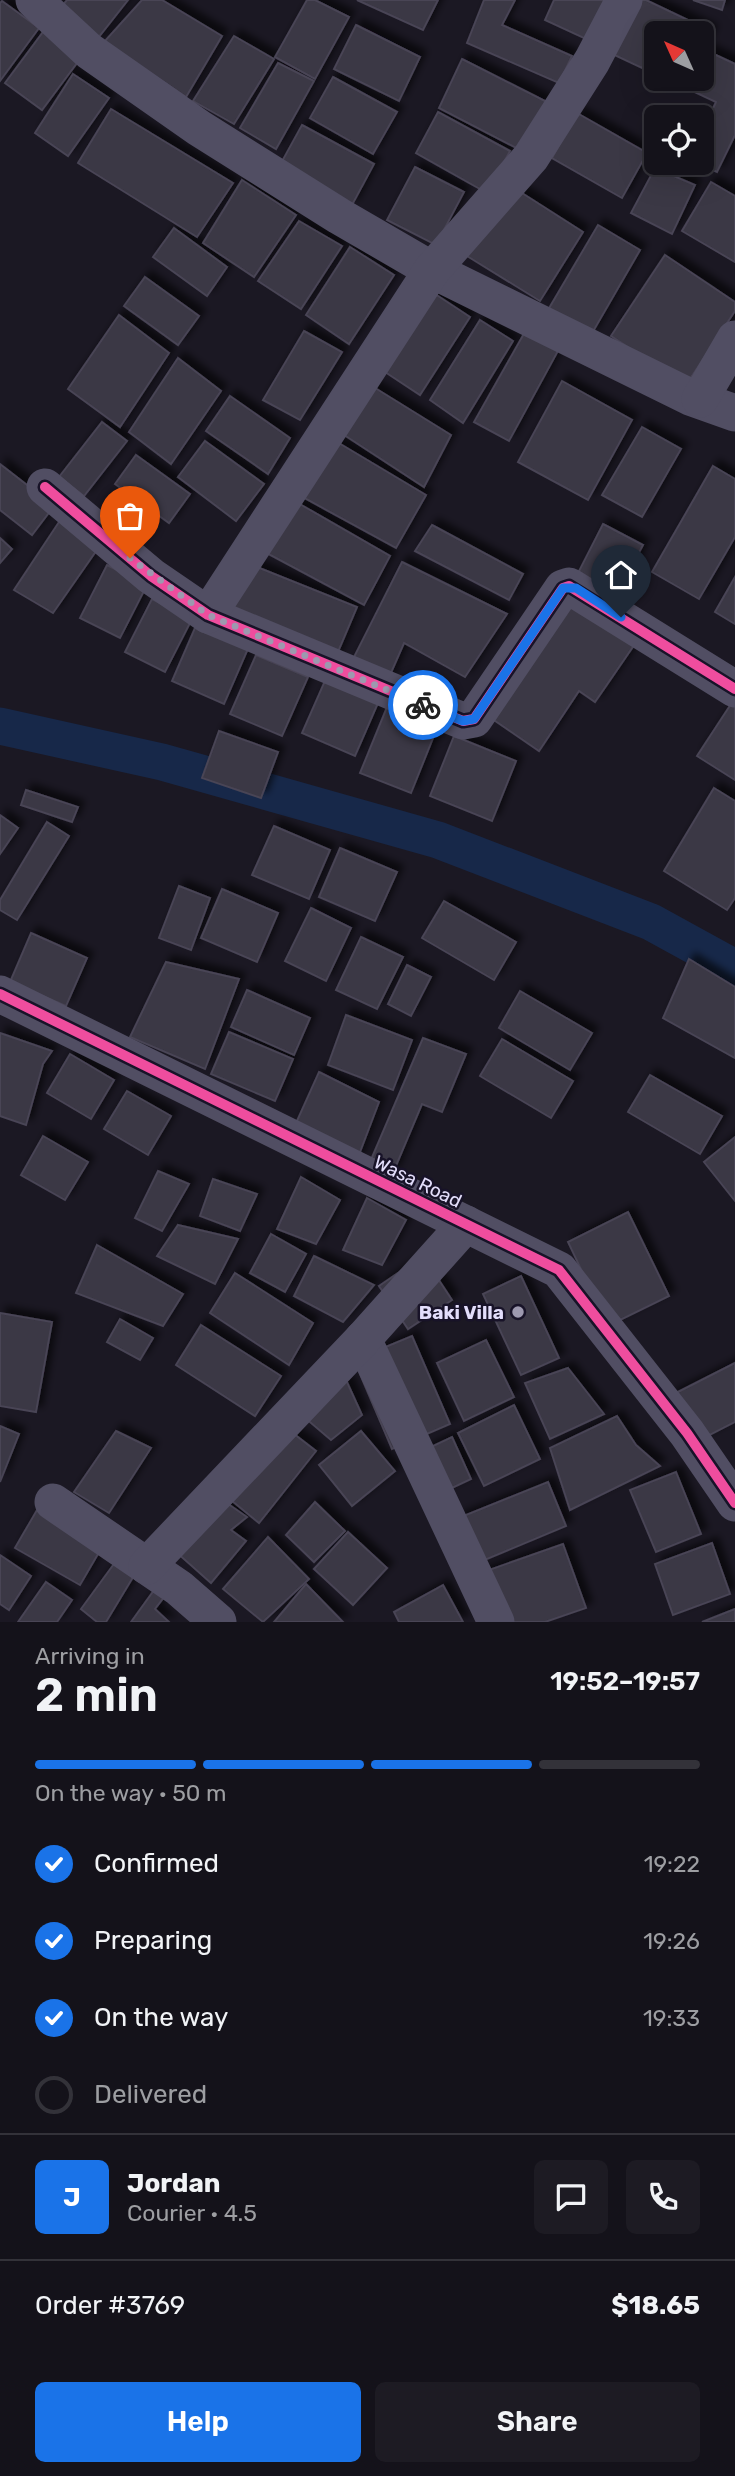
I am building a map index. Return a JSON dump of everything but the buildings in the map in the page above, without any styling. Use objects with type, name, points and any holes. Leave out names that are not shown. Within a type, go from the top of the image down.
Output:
[{"type":"street","points":[[34,0],[89,51],[200,128],[432,271],[690,397],[735,413]]},
{"type":"street","points":[[208,615],[432,271],[531,157],[592,61],[624,0]]},
{"type":"street","points":[[700,399],[735,339]]},
{"type":"street","points":[[45,487],[151,576],[208,615],[470,722],[563,588],[569,586],[735,689]]},
{"type":"street","name":"Wasa Road","points":[[0,994],[559,1270],[687,1433],[735,1503]]},
{"type":"street","points":[[146,1566],[363,1339],[466,1224]]},
{"type":"street","points":[[363,1339],[496,1622]]},
{"type":"street","points":[[53,1503],[179,1588],[218,1622]]},
{"type":"waterway","points":[[0,726],[162,762],[438,840],[651,922],[735,968]]},
{"type":"cycle path","points":[[45,487],[151,576],[208,615],[463,721],[474,719],[563,588],[569,586],[735,689]]},
{"type":"cycle path","points":[[0,994],[559,1270],[687,1433],[735,1503]]},
{"type":"way so far","points":[[130,558],[151,576],[208,615],[423,705]]},
{"type":"place","name":"Baki Villa","points":[[518,1312]]},
{"type":"route","points":[[423,705],[463,721],[470,722],[474,719],[563,588],[576,588],[621,617]]}]
